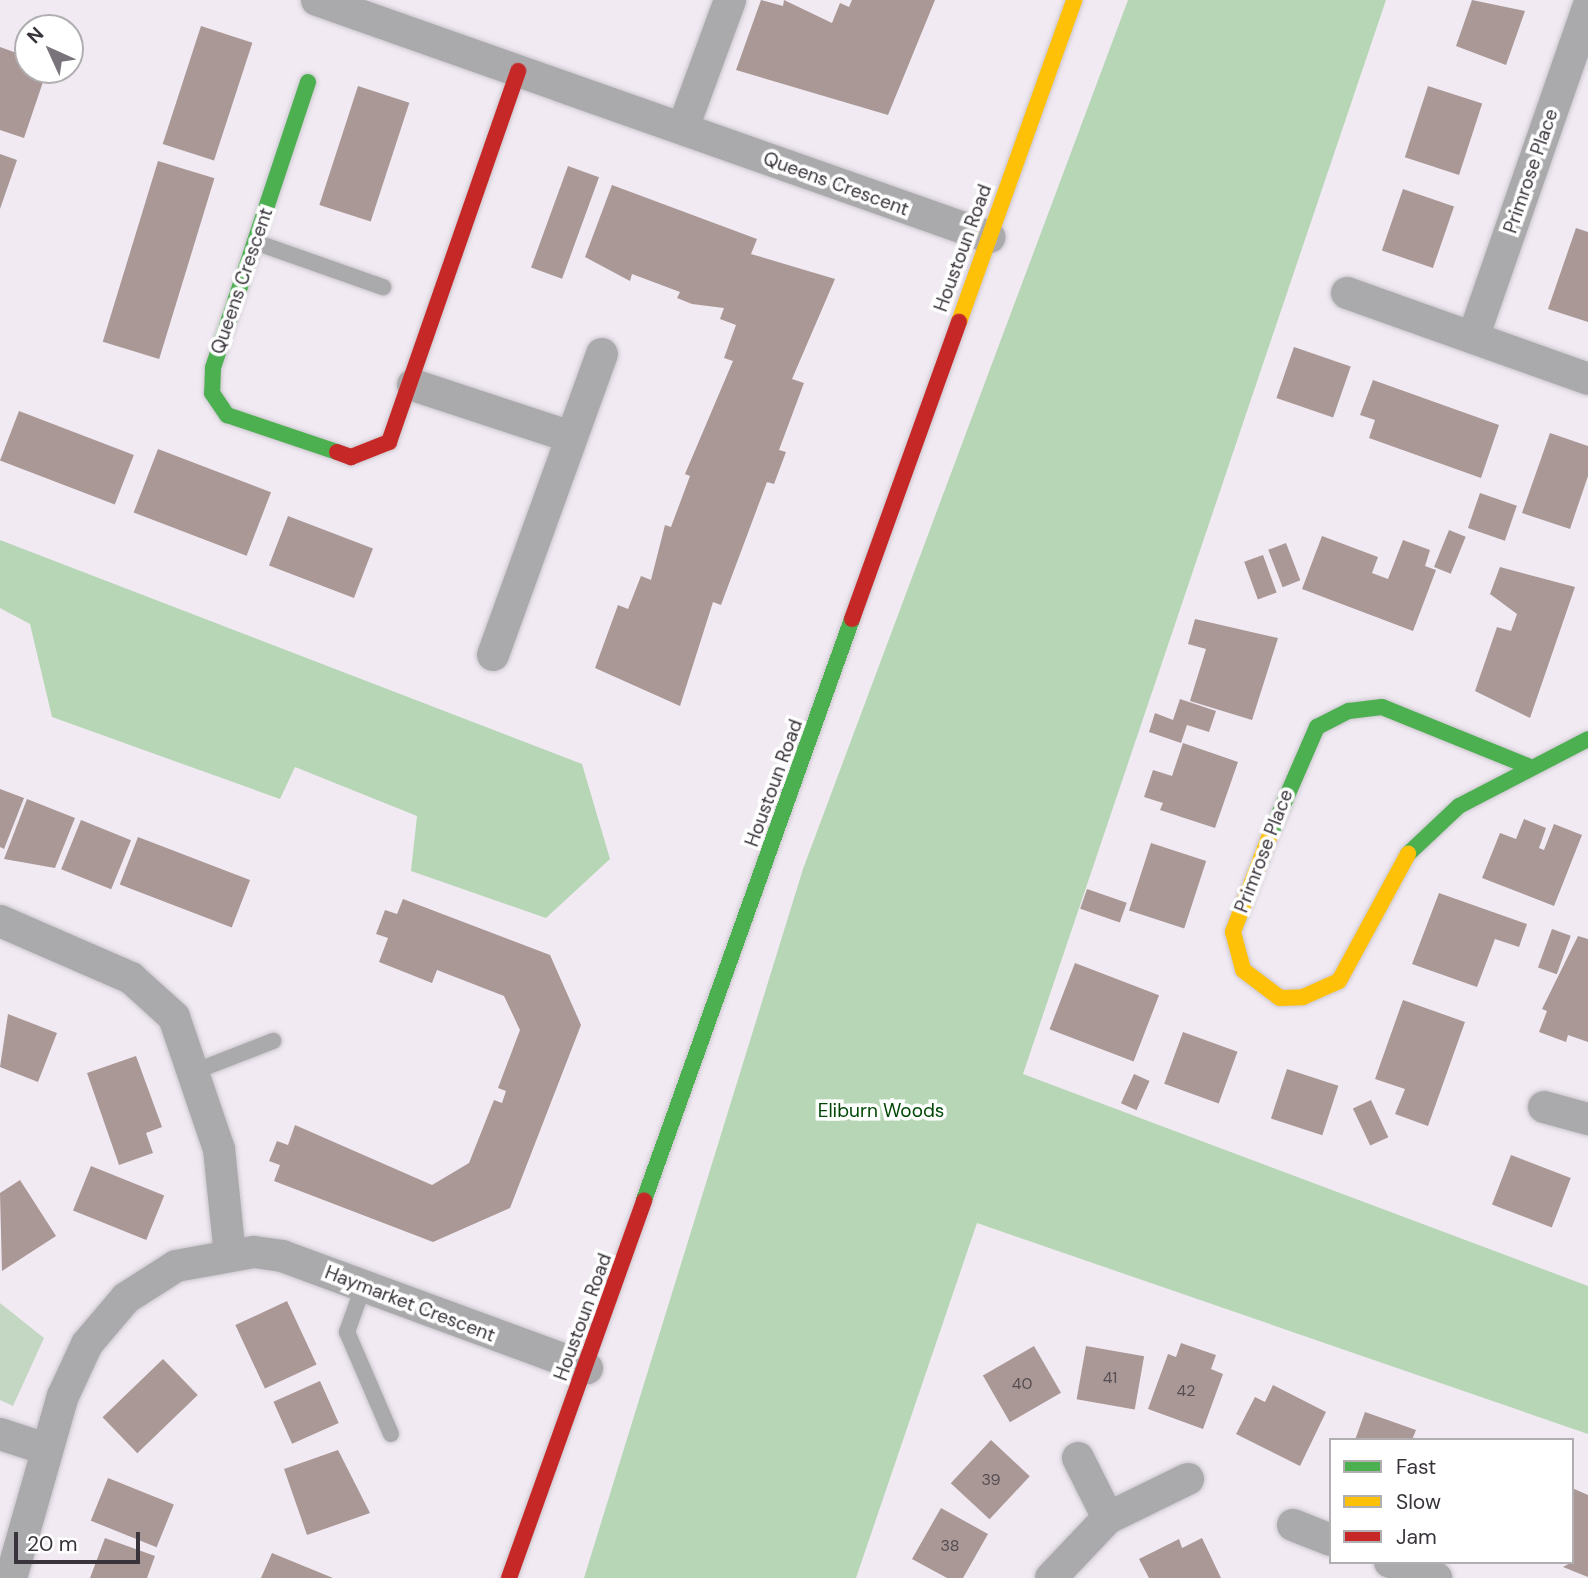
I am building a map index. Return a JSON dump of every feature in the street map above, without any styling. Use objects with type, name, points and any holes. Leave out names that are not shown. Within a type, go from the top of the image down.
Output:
[{"type":"street","points":[[683,128],[730,0]]},
{"type":"street","name":"Houstoun Road","points":[[509,1578],[587,1368],[1074,0]]},
{"type":"street","name":"Queens Crescent","points":[[333,2],[518,71],[989,237]]},
{"type":"street","name":"Primrose Place","points":[[1474,335],[1588,7]]},
{"type":"street","name":"Queens Crescent","points":[[308,82],[213,368],[212,393],[227,415],[351,457],[389,442],[413,385],[518,71]]},
{"type":"street","points":[[1347,293],[1474,335],[1588,379]]},
{"type":"street","points":[[493,655],[602,354]]},
{"type":"street","points":[[413,385],[571,437]]},
{"type":"street","name":"Primrose Place","points":[[1528,766],[1382,706],[1349,711],[1317,727],[1246,891],[1233,932],[1243,970],[1280,998],[1303,997],[1339,981],[1407,855],[1460,806],[1528,766],[1588,739]]},
{"type":"street","points":[[0,921],[131,978],[174,1017],[196,1072],[219,1149],[230,1255]]},
{"type":"street","points":[[1544,1107],[1588,1119]]},
{"type":"street","name":"Haymarket Crescent","points":[[10,1578],[47,1449],[87,1344],[126,1298],[176,1266],[230,1255],[282,1256],[587,1368]]},
{"type":"street","points":[[0,1434],[47,1449]]},
{"type":"street","points":[[1078,1458],[1108,1517]]},
{"type":"street","points":[[1051,1578],[1108,1517],[1188,1479]]},
{"type":"street","points":[[1293,1525],[1329,1539]]},
{"type":"lane","points":[[255,242],[383,287]]},
{"type":"lane","points":[[196,1072],[273,1041]]},
{"type":"lane","points":[[363,1287],[347,1332],[391,1434]]},
{"type":"green space","name":"Eliburn Woods","points":[[1128,0],[1386,0],[1023,1074],[1588,1286],[1588,1434],[977,1223],[856,1578],[584,1578],[803,869]]},
{"type":"green space","points":[[0,540],[582,764],[610,859],[546,918],[411,871],[417,816],[295,767],[280,799],[52,717],[30,624],[0,608]]},
{"type":"green space","points":[[0,1303],[44,1338],[13,1406],[0,1400]]},
{"type":"building","points":[[761,0],[783,6],[784,0],[832,23],[840,3],[849,7],[852,0],[935,0],[888,115],[736,70]]},
{"type":"building","points":[[1472,0],[1525,11],[1506,65],[1456,46]]},
{"type":"building","points":[[201,26],[252,43],[214,161],[163,144]]},
{"type":"building","points":[[0,47],[14,52],[14,84],[42,84],[24,138],[0,130]]},
{"type":"building","points":[[358,86],[409,103],[371,222],[319,205]]},
{"type":"building","points":[[1428,86],[1482,104],[1459,175],[1405,157]]},
{"type":"building","points":[[0,154],[17,160],[0,209]]},
{"type":"building","points":[[158,161],[214,178],[159,359],[103,342]]},
{"type":"building","points":[[568,166],[599,177],[562,279],[531,267]]},
{"type":"building","points":[[612,185],[757,239],[751,254],[835,279],[792,379],[804,383],[779,450],[786,452],[774,484],[767,482],[721,605],[713,602],[680,706],[595,668],[618,605],[628,609],[641,576],[651,580],[665,525],[671,527],[690,476],[685,474],[733,361],[724,358],[736,325],[720,319],[724,308],[692,304],[677,298],[680,292],[632,274],[630,281],[585,257]]},
{"type":"building","points":[[1403,189],[1454,207],[1433,268],[1382,250]]},
{"type":"building","points":[[1576,228],[1588,232],[1588,322],[1548,309]]},
{"type":"building","points":[[1294,347],[1351,367],[1333,418],[1276,398]]},
{"type":"building","points":[[1373,380],[1499,425],[1481,478],[1369,438],[1375,420],[1360,415]]},
{"type":"building","points":[[19,411],[134,455],[115,505],[0,460]]},
{"type":"building","points":[[1550,433],[1588,446],[1588,476],[1570,529],[1522,513]]},
{"type":"building","points":[[158,449],[271,492],[247,556],[134,512]]},
{"type":"building","points":[[1480,493],[1517,506],[1505,541],[1468,528]]},
{"type":"building","points":[[288,516],[373,549],[354,598],[269,565]]},
{"type":"building","points":[[1449,530],[1466,537],[1451,574],[1434,567]]},
{"type":"building","points":[[1322,536],[1378,557],[1372,573],[1388,579],[1403,540],[1430,550],[1425,566],[1436,570],[1413,631],[1302,589]]},
{"type":"building","points":[[1286,543],[1300,580],[1283,587],[1268,550]]},
{"type":"building","points":[[1263,555],[1277,593],[1258,599],[1244,562]]},
{"type":"building","points":[[1500,567],[1575,587],[1530,718],[1475,691],[1497,627],[1511,631],[1517,614],[1490,594]]},
{"type":"building","points":[[1195,619],[1278,638],[1252,720],[1190,701],[1206,649],[1188,644]]},
{"type":"building","points":[[1180,699],[1216,711],[1209,732],[1187,725],[1181,743],[1149,732],[1155,713],[1173,720]]},
{"type":"building","points":[[1183,743],[1238,762],[1215,828],[1160,810],[1163,803],[1144,797],[1153,770],[1172,776]]},
{"type":"building","points":[[0,789],[24,798],[4,849],[0,847]]},
{"type":"building","points":[[27,799],[75,818],[55,868],[4,859]]},
{"type":"building","points":[[1524,819],[1546,828],[1539,848],[1544,850],[1554,824],[1582,835],[1554,906],[1482,878],[1500,833],[1516,839]]},
{"type":"building","points":[[81,820],[131,840],[111,889],[61,869]]},
{"type":"building","points":[[138,837],[250,880],[232,928],[120,885]]},
{"type":"building","points":[[1151,843],[1206,861],[1184,928],[1129,911]]},
{"type":"building","points":[[1087,889],[1127,903],[1120,923],[1080,909]]},
{"type":"building","points":[[1439,893],[1527,924],[1519,947],[1495,939],[1477,987],[1412,964]]},
{"type":"building","points":[[403,899],[550,955],[581,1025],[510,1208],[433,1242],[274,1181],[280,1165],[269,1161],[277,1141],[288,1145],[295,1125],[432,1185],[469,1163],[494,1100],[502,1103],[506,1091],[498,1088],[520,1030],[504,996],[437,970],[432,983],[379,962],[388,938],[376,934],[385,910],[397,914]]},
{"type":"building","points":[[1552,929],[1571,936],[1557,974],[1538,968]]},
{"type":"building","points":[[1578,936],[1588,939],[1588,1042],[1568,1035],[1566,1042],[1539,1032],[1547,1011],[1542,1009]]},
{"type":"building","points":[[1075,963],[1159,995],[1134,1062],[1050,1029]]},
{"type":"building","points":[[1403,1000],[1465,1022],[1428,1126],[1395,1114],[1405,1089],[1375,1079]]},
{"type":"building","points":[[8,1014],[57,1033],[38,1082],[0,1067]]},
{"type":"building","points":[[1183,1032],[1238,1052],[1219,1104],[1164,1084]]},
{"type":"building","points":[[136,1056],[162,1127],[146,1133],[153,1153],[119,1165],[87,1073]]},
{"type":"building","points":[[1287,1069],[1338,1086],[1322,1135],[1271,1118]]},
{"type":"building","points":[[1134,1074],[1150,1081],[1137,1110],[1121,1103]]},
{"type":"building","points":[[1371,1100],[1388,1137],[1370,1146],[1353,1108]]},
{"type":"building","points":[[1511,1155],[1571,1178],[1552,1227],[1492,1204]]},
{"type":"building","points":[[91,1166],[164,1196],[146,1240],[73,1211]]},
{"type":"building","points":[[20,1180],[56,1236],[2,1271],[0,1193]]},
{"type":"building","points":[[287,1301],[317,1364],[265,1389],[235,1325]]},
{"type":"building","points":[[1181,1343],[1216,1355],[1211,1369],[1223,1374],[1203,1429],[1148,1409],[1168,1354],[1176,1357]]},
{"type":"building","points":[[1034,1346],[1061,1393],[1010,1422],[983,1376]]},
{"type":"building","points":[[1086,1346],[1144,1356],[1135,1409],[1077,1399]]},
{"type":"building","points":[[163,1359],[198,1395],[137,1453],[103,1417]]},
{"type":"building","points":[[320,1381],[339,1423],[292,1444],[273,1402]]},
{"type":"building","points":[[1273,1385],[1326,1412],[1300,1466],[1236,1434],[1255,1397],[1265,1402]]},
{"type":"building","points":[[1365,1412],[1416,1430],[1413,1438],[1356,1438]]},
{"type":"building","points":[[991,1440],[1030,1476],[990,1519],[951,1483]]},
{"type":"building","points":[[338,1450],[370,1513],[307,1535],[284,1469]]},
{"type":"building","points":[[108,1478],[174,1505],[157,1547],[91,1521]]},
{"type":"building","points":[[1574,1489],[1588,1495],[1588,1577],[1563,1567],[1574,1564]]},
{"type":"building","points":[[941,1508],[988,1534],[963,1578],[947,1578],[912,1559]]},
{"type":"building","points":[[105,1538],[155,1556],[147,1578],[90,1578]]},
{"type":"building","points":[[1202,1538],[1221,1578],[1149,1578],[1139,1559],[1179,1539],[1182,1548]]},
{"type":"building","points":[[272,1553],[333,1578],[261,1578]]},
{"type":"traffic: fast","points":[[308,82],[213,368],[212,393],[227,415],[337,452]]},
{"type":"traffic: fast","points":[[644,1200],[852,619]]},
{"type":"traffic: fast","points":[[1270,835],[1317,727],[1349,711],[1382,707],[1528,766]]},
{"type":"traffic: fast","points":[[1408,854],[1459,806],[1588,739]]},
{"type":"traffic: slow","points":[[959,322],[1074,0]]},
{"type":"traffic: slow","points":[[1270,835],[1233,932],[1243,970],[1280,998],[1303,997],[1339,981],[1408,854]]},
{"type":"traffic: jam","points":[[337,452],[351,457],[389,442],[518,71]]},
{"type":"traffic: jam","points":[[852,619],[959,322]]},
{"type":"traffic: jam","points":[[509,1578],[644,1200]]}]
